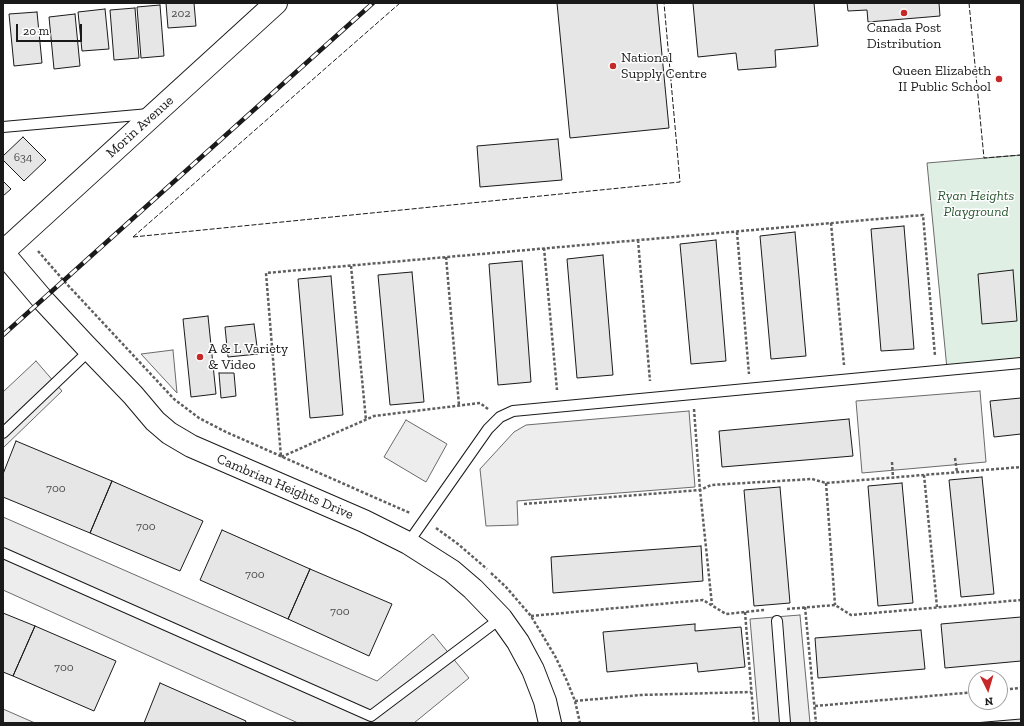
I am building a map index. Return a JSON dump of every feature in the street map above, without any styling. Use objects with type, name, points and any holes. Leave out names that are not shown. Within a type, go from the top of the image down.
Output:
[{"type":"street","name":"Morin Avenue","points":[[3,252],[276,3]]},
{"type":"street","name":"Cambrian Heights Drive","points":[[3,252],[43,300],[133,395],[155,421],[169,433],[191,446],[364,521],[408,543],[452,571],[473,589],[501,618],[518,642],[533,670],[545,701],[550,723]]},
{"type":"lane","points":[[3,127],[155,114]]},
{"type":"lane","points":[[3,433],[90,350]]},
{"type":"lane","points":[[408,543],[488,429],[500,417],[513,411],[1021,363]]},
{"type":"lane","points":[[3,553],[371,716],[501,618]]},
{"type":"lane","points":[[777,621],[785,723]]},
{"type":"path","points":[[500,417],[480,403],[374,416],[281,456],[266,273],[923,215],[936,371]]},
{"type":"path","points":[[832,223],[845,379]]},
{"type":"path","points":[[736,232],[750,388]]},
{"type":"path","points":[[638,240],[652,398]]},
{"type":"path","points":[[544,248],[558,407]]},
{"type":"path","points":[[446,257],[459,405]]},
{"type":"path","points":[[351,266],[366,420]]},
{"type":"path","points":[[693,394],[700,490],[712,605]]},
{"type":"path","points":[[955,458],[957,472]]},
{"type":"path","points":[[892,462],[893,478]]},
{"type":"path","points":[[524,504],[700,490],[712,486],[812,478],[826,484],[1021,467]]},
{"type":"path","points":[[924,475],[937,607]]},
{"type":"path","points":[[826,484],[835,605]]},
{"type":"path","points":[[806,607],[816,723]]},
{"type":"path","points":[[745,612],[754,723]]},
{"type":"path","points":[[1008,689],[1021,688]]},
{"type":"path","points":[[575,701],[640,695],[751,692]]},
{"type":"path","points":[[815,706],[968,693]]},
{"type":"green space","name":"Ryan Heights Playground","points":[[1021,155],[1021,362],[947,369],[927,163]]},
{"type":"shaded area","points":[[173,350],[177,393],[141,354]]},
{"type":"shaded area","points":[[36,361],[62,391],[3,448],[3,392]]},
{"type":"shaded area","points":[[980,391],[986,462],[862,473],[856,401]]},
{"type":"shaded area","points":[[689,411],[695,487],[517,501],[518,525],[486,526],[480,469],[514,432],[526,425]]},
{"type":"shaded area","points":[[406,420],[447,444],[426,482],[384,457]]},
{"type":"shaded area","points":[[3,517],[377,681],[433,634],[469,678],[414,723],[298,723],[3,590]]},
{"type":"shaded area","points":[[800,615],[810,723],[759,723],[750,619]]},
{"type":"shaded area","points":[[3,709],[35,723],[3,723]]},
{"type":"building","points":[[166,3],[194,3],[196,26],[168,28]]},
{"type":"building","name":"National Supply Centre","points":[[557,3],[657,3],[669,128],[570,138]]},
{"type":"building","points":[[693,3],[814,3],[818,46],[775,50],[776,67],[738,70],[736,53],[698,57]]},
{"type":"building","name":"Canada Post Distribution","points":[[847,3],[939,3],[940,16],[868,22],[867,10],[848,11]]},
{"type":"building","points":[[160,5],[164,56],[141,58],[137,7]]},
{"type":"building","points":[[135,8],[139,58],[114,60],[110,10]]},
{"type":"building","points":[[105,9],[109,49],[82,51],[78,12]]},
{"type":"building","points":[[37,12],[42,63],[14,66],[9,14]]},
{"type":"building","points":[[75,14],[80,66],[54,69],[49,17]]},
{"type":"building","points":[[23,137],[46,160],[24,181],[3,160],[3,156]]},
{"type":"building","points":[[558,139],[562,180],[480,187],[477,146]]},
{"type":"building","points":[[3,181],[11,189],[3,196]]},
{"type":"building","points":[[904,226],[914,349],[881,351],[871,229]]},
{"type":"building","points":[[795,232],[806,356],[771,359],[760,236]]},
{"type":"building","points":[[716,240],[726,361],[691,364],[680,244]]},
{"type":"building","points":[[603,255],[613,375],[577,378],[567,259]]},
{"type":"building","points":[[522,261],[531,382],[498,385],[489,264]]},
{"type":"building","points":[[1013,270],[1017,321],[982,324],[978,274]]},
{"type":"building","points":[[412,272],[424,402],[390,405],[378,275]]},
{"type":"building","points":[[331,276],[343,415],[310,418],[298,279]]},
{"type":"building","name":"A & L Variety & Video","points":[[208,316],[216,394],[191,397],[183,319]]},
{"type":"building","points":[[254,324],[258,354],[228,357],[225,327]]},
{"type":"building","points":[[219,373],[234,373],[236,396],[221,398]]},
{"type":"building","points":[[1021,398],[1021,434],[994,437],[990,401]]},
{"type":"building","points":[[849,419],[853,456],[722,467],[719,431]]},
{"type":"building","points":[[16,441],[112,481],[90,533],[3,497],[3,474]]},
{"type":"building","points":[[982,477],[994,594],[961,597],[949,480]]},
{"type":"building","points":[[112,481],[203,521],[180,571],[90,533]]},
{"type":"building","points":[[902,483],[913,603],[878,606],[868,486]]},
{"type":"building","points":[[780,487],[790,603],[754,606],[744,490]]},
{"type":"building","points":[[222,530],[310,569],[288,619],[200,580]]},
{"type":"building","points":[[701,546],[703,581],[553,593],[551,557]]},
{"type":"building","points":[[310,569],[392,604],[369,656],[288,619]]},
{"type":"building","points":[[3,613],[35,626],[13,676],[3,672]]},
{"type":"building","points":[[1021,617],[1021,661],[945,668],[941,624]]},
{"type":"building","points":[[695,624],[695,631],[741,627],[745,667],[698,672],[697,663],[607,672],[603,632]]},
{"type":"building","points":[[35,626],[116,661],[94,711],[13,676]]},
{"type":"building","points":[[921,630],[925,669],[818,678],[815,638]]},
{"type":"building","points":[[160,683],[246,721],[245,723],[144,723]]},
{"type":"building","points":[[1021,719],[1021,723],[974,723]]},
{"type":"railway","points":[[3,335],[373,3]]},
{"type":"fence","points":[[133,237],[400,3]]},
{"type":"fence","points":[[133,237],[680,182],[664,3]]},
{"type":"fence","points":[[969,3],[984,158],[1021,155]]},
{"type":"place","name":"Canada Post Distribution","points":[[904,13]]},
{"type":"place","name":"National Supply Centre","points":[[613,66]]},
{"type":"place","name":"Queen Elizabeth II Public School","points":[[999,79]]},
{"type":"place","name":"A & L Variety & Video","points":[[200,357]]}]
